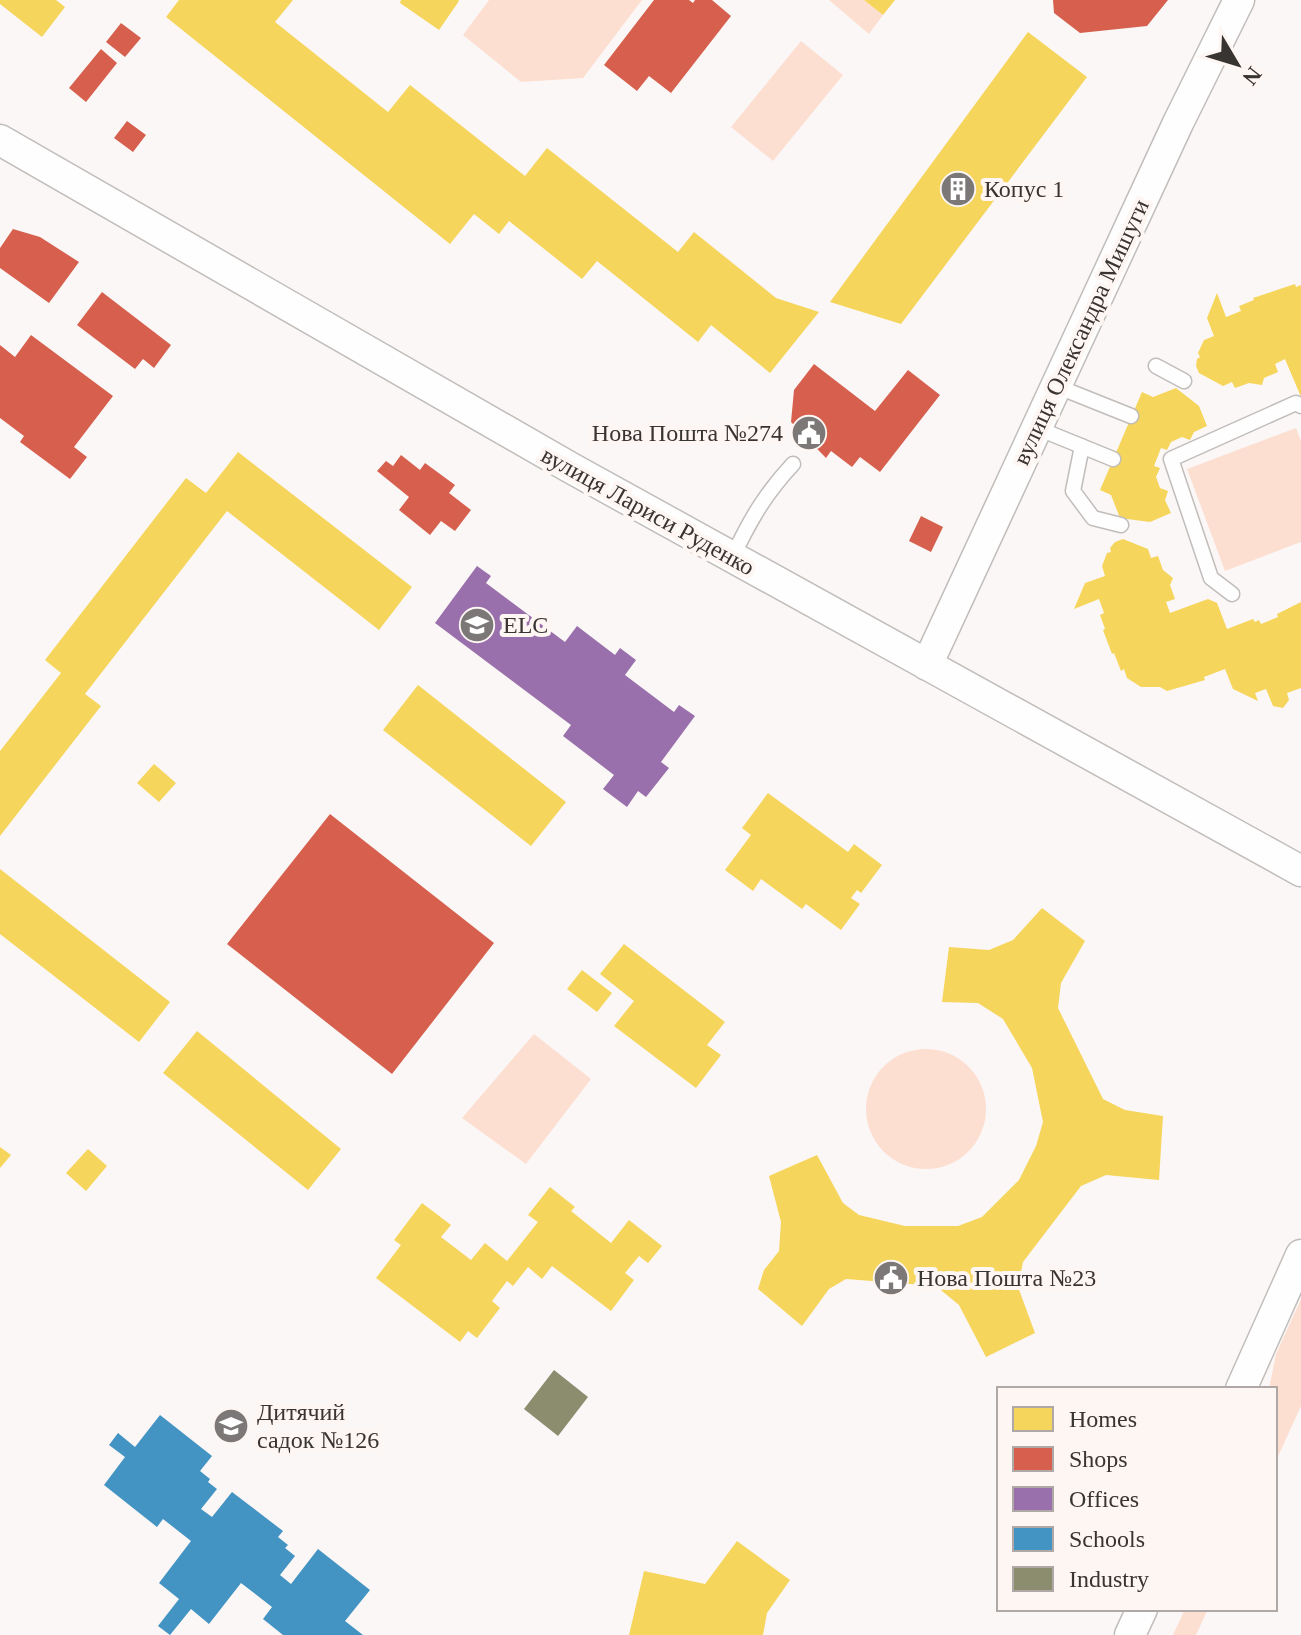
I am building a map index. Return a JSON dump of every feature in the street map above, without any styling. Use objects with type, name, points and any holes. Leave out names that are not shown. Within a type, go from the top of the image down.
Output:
[{"type":"street","name":"вулиця Олександра Мишуги","points":[[927,665],[1178,123],[1239,0]]},
{"type":"street","name":"вулиця Лариси Руденко","points":[[0,140],[557,461],[1301,871]]},
{"type":"street","points":[[1242,1387],[1301,1255]]},
{"type":"street","points":[[1130,1635],[1141,1611]]},
{"type":"lane","points":[[1156,366],[1184,381]]},
{"type":"lane","points":[[1056,386],[1131,416]]},
{"type":"lane","points":[[1232,594],[1211,578],[1171,459],[1296,403],[1301,406]]},
{"type":"lane","points":[[1037,428],[1113,459]]},
{"type":"lane","points":[[1082,446],[1073,491],[1093,518],[1121,525]]},
{"type":"lane","points":[[732,558],[753,513],[793,464]]},
{"type":"shaded area","points":[[489,0],[642,0],[583,78],[521,82],[463,35]]},
{"type":"shaded area","points":[[829,0],[864,0],[883,15],[869,34]]},
{"type":"shaded area","points":[[801,41],[843,75],[773,161],[731,127]]},
{"type":"shaded area","points":[[1296,428],[1301,441],[1301,542],[1225,571],[1187,469]]},
{"type":"shaded area","points":[[534,1034],[591,1079],[526,1164],[462,1118]]},
{"type":"shaded area","points":[[926,1049],[949,1053],[969,1066],[982,1086],[986,1109],[982,1132],[969,1152],[949,1165],[926,1169],[903,1165],[883,1152],[870,1132],[866,1109],[870,1086],[883,1066],[903,1053]]},
{"type":"shaded area","points":[[1301,1299],[1301,1406],[1277,1459],[1277,1387],[1269,1387],[1276,1354]]},
{"type":"shaded area","points":[[1184,1611],[1207,1611],[1196,1635],[1173,1635]]},
{"type":"building: Homes","points":[[0,0],[56,0],[65,7],[42,37],[0,4]]},
{"type":"building: Homes","points":[[179,0],[293,0],[275,22],[388,112],[410,85],[525,176],[547,148],[678,252],[694,232],[776,298],[819,312],[770,373],[711,325],[698,342],[597,261],[582,279],[509,221],[499,234],[474,214],[450,244],[166,17]]},
{"type":"building: Homes","points":[[401,0],[459,1],[439,30],[400,3]]},
{"type":"building: Homes","points":[[864,0],[895,0],[883,15]]},
{"type":"building: Homes","name":"Копус 1","points":[[1028,32],[1087,77],[901,324],[830,302]]},
{"type":"building: Homes","points":[[1295,284],[1296,287],[1301,285],[1301,397],[1285,359],[1275,364],[1278,372],[1264,378],[1262,385],[1249,383],[1235,388],[1232,382],[1223,386],[1199,373],[1196,366],[1200,357],[1198,353],[1204,340],[1214,336],[1207,318],[1217,293],[1226,317],[1241,311],[1239,306],[1253,298]]},
{"type":"building: Homes","points":[[1176,388],[1199,406],[1207,426],[1194,432],[1190,440],[1182,437],[1171,442],[1167,450],[1161,448],[1154,466],[1160,468],[1156,477],[1160,488],[1168,491],[1165,500],[1171,513],[1150,522],[1120,518],[1111,495],[1100,490],[1142,392],[1153,397]]},
{"type":"building: Homes","points":[[238,452],[412,587],[379,630],[227,511],[85,694],[101,706],[0,836],[0,751],[61,673],[45,660],[186,478],[206,493]]},
{"type":"building: Homes","points":[[1123,539],[1148,549],[1151,558],[1158,556],[1163,570],[1173,578],[1170,585],[1175,599],[1166,602],[1170,613],[1208,599],[1217,603],[1227,629],[1253,619],[1261,624],[1301,602],[1301,688],[1287,693],[1289,700],[1283,708],[1273,706],[1266,689],[1255,693],[1258,701],[1233,689],[1225,669],[1204,677],[1205,680],[1167,691],[1160,687],[1141,687],[1127,678],[1112,654],[1103,630],[1100,615],[1104,613],[1099,599],[1074,609],[1085,583],[1105,576],[1102,566],[1107,553],[1111,552],[1110,548],[1115,542]]},
{"type":"building: Homes","points":[[418,685],[566,802],[531,846],[383,730]]},
{"type":"building: Homes","points":[[154,764],[176,783],[159,802],[137,783]]},
{"type":"building: Homes","points":[[768,793],[848,852],[854,844],[882,865],[861,893],[857,890],[851,898],[860,904],[841,930],[806,904],[802,909],[761,879],[753,891],[725,870],[751,835],[742,828]]},
{"type":"building: Homes","points":[[0,869],[170,1002],[139,1042],[0,934]]},
{"type":"building: Homes","points":[[1042,908],[1085,941],[1061,983],[1058,1008],[1103,1099],[1125,1110],[1163,1116],[1159,1180],[1106,1175],[1081,1186],[1023,1262],[1018,1287],[1035,1333],[986,1357],[959,1305],[936,1286],[846,1279],[829,1289],[802,1326],[758,1289],[764,1270],[779,1251],[781,1222],[769,1176],[817,1155],[843,1203],[859,1215],[905,1226],[958,1226],[982,1217],[1019,1180],[1036,1146],[1043,1122],[1032,1068],[1003,1019],[978,1003],[942,1002],[949,947],[989,950],[1013,940]]},
{"type":"building: Homes","points":[[624,944],[725,1022],[707,1045],[721,1055],[696,1088],[614,1026],[634,1001],[600,974]]},
{"type":"building: Homes","points":[[582,970],[612,993],[597,1012],[567,989]]},
{"type":"building: Homes","points":[[197,1031],[341,1149],[308,1190],[163,1073]]},
{"type":"building: Homes","points":[[0,1147],[11,1155],[0,1168]]},
{"type":"building: Homes","points":[[88,1149],[107,1166],[86,1191],[66,1173]]},
{"type":"building: Homes","points":[[550,1187],[575,1207],[571,1211],[611,1243],[629,1220],[662,1246],[648,1263],[639,1256],[625,1273],[634,1280],[611,1311],[552,1266],[542,1279],[528,1267],[513,1286],[507,1281],[492,1301],[500,1308],[477,1338],[468,1331],[460,1342],[376,1278],[401,1245],[394,1240],[422,1203],[451,1225],[441,1237],[471,1260],[485,1243],[507,1261],[538,1222],[528,1215]]},
{"type":"building: Homes","points":[[737,1541],[790,1580],[767,1613],[763,1635],[629,1635],[644,1571],[705,1584]]},
{"type":"building: Shops","points":[[654,0],[689,0],[693,3],[695,0],[712,0],[731,16],[671,93],[649,76],[637,91],[604,65]]},
{"type":"building: Shops","points":[[1053,0],[1168,0],[1147,26],[1080,33],[1054,13]]},
{"type":"building: Shops","points":[[121,23],[141,38],[125,57],[106,42]]},
{"type":"building: Shops","points":[[101,49],[117,63],[86,102],[69,88]]},
{"type":"building: Shops","points":[[127,121],[146,135],[133,152],[114,138]]},
{"type":"building: Shops","points":[[13,229],[40,237],[79,262],[49,303],[0,268],[0,248]]},
{"type":"building: Shops","points":[[102,292],[171,345],[154,368],[143,359],[135,369],[77,325]]},
{"type":"building: Shops","points":[[31,335],[113,396],[74,447],[87,457],[70,479],[20,442],[24,436],[0,418],[0,345],[15,357]]},
{"type":"building: Shops","points":[[814,364],[875,411],[908,370],[940,395],[880,472],[860,457],[852,467],[831,451],[826,458],[791,422],[794,390]]},
{"type":"building: Shops","points":[[401,455],[420,470],[425,463],[455,485],[449,493],[471,510],[455,531],[441,521],[430,535],[399,510],[409,497],[377,471],[386,461],[393,466]]},
{"type":"building: Shops","points":[[921,516],[943,527],[931,552],[909,541]]},
{"type":"building: Shops","points":[[330,814],[494,943],[392,1074],[227,944]]},
{"type":"building: Offices","points":[[477,566],[491,576],[486,583],[565,642],[577,626],[615,655],[620,648],[636,660],[625,675],[674,712],[679,705],[695,716],[661,762],[669,768],[646,797],[638,791],[627,807],[603,789],[614,775],[563,736],[571,725],[435,623]]},
{"type":"building: Schools","points":[[160,1415],[212,1456],[200,1471],[217,1489],[201,1509],[212,1517],[232,1492],[283,1531],[278,1537],[295,1556],[280,1575],[291,1584],[318,1549],[370,1590],[345,1621],[363,1635],[283,1635],[263,1619],[272,1607],[241,1583],[209,1624],[191,1609],[170,1635],[158,1626],[179,1599],[159,1583],[191,1541],[163,1519],[157,1527],[104,1485],[125,1457],[109,1445],[118,1433],[135,1447]]},
{"type":"building: Industry","points":[[554,1370],[588,1397],[558,1436],[524,1409]]},
{"type":"place","name":"Копус 1","points":[[958,189]]},
{"type":"place","name":"Нова Пошта №274","points":[[809,433]]},
{"type":"place","name":"ELC","points":[[477,625]]},
{"type":"place","name":"Нова Пошта №23","points":[[891,1278]]},
{"type":"place","name":"Дитячий садок №126","points":[[231,1426]]}]
